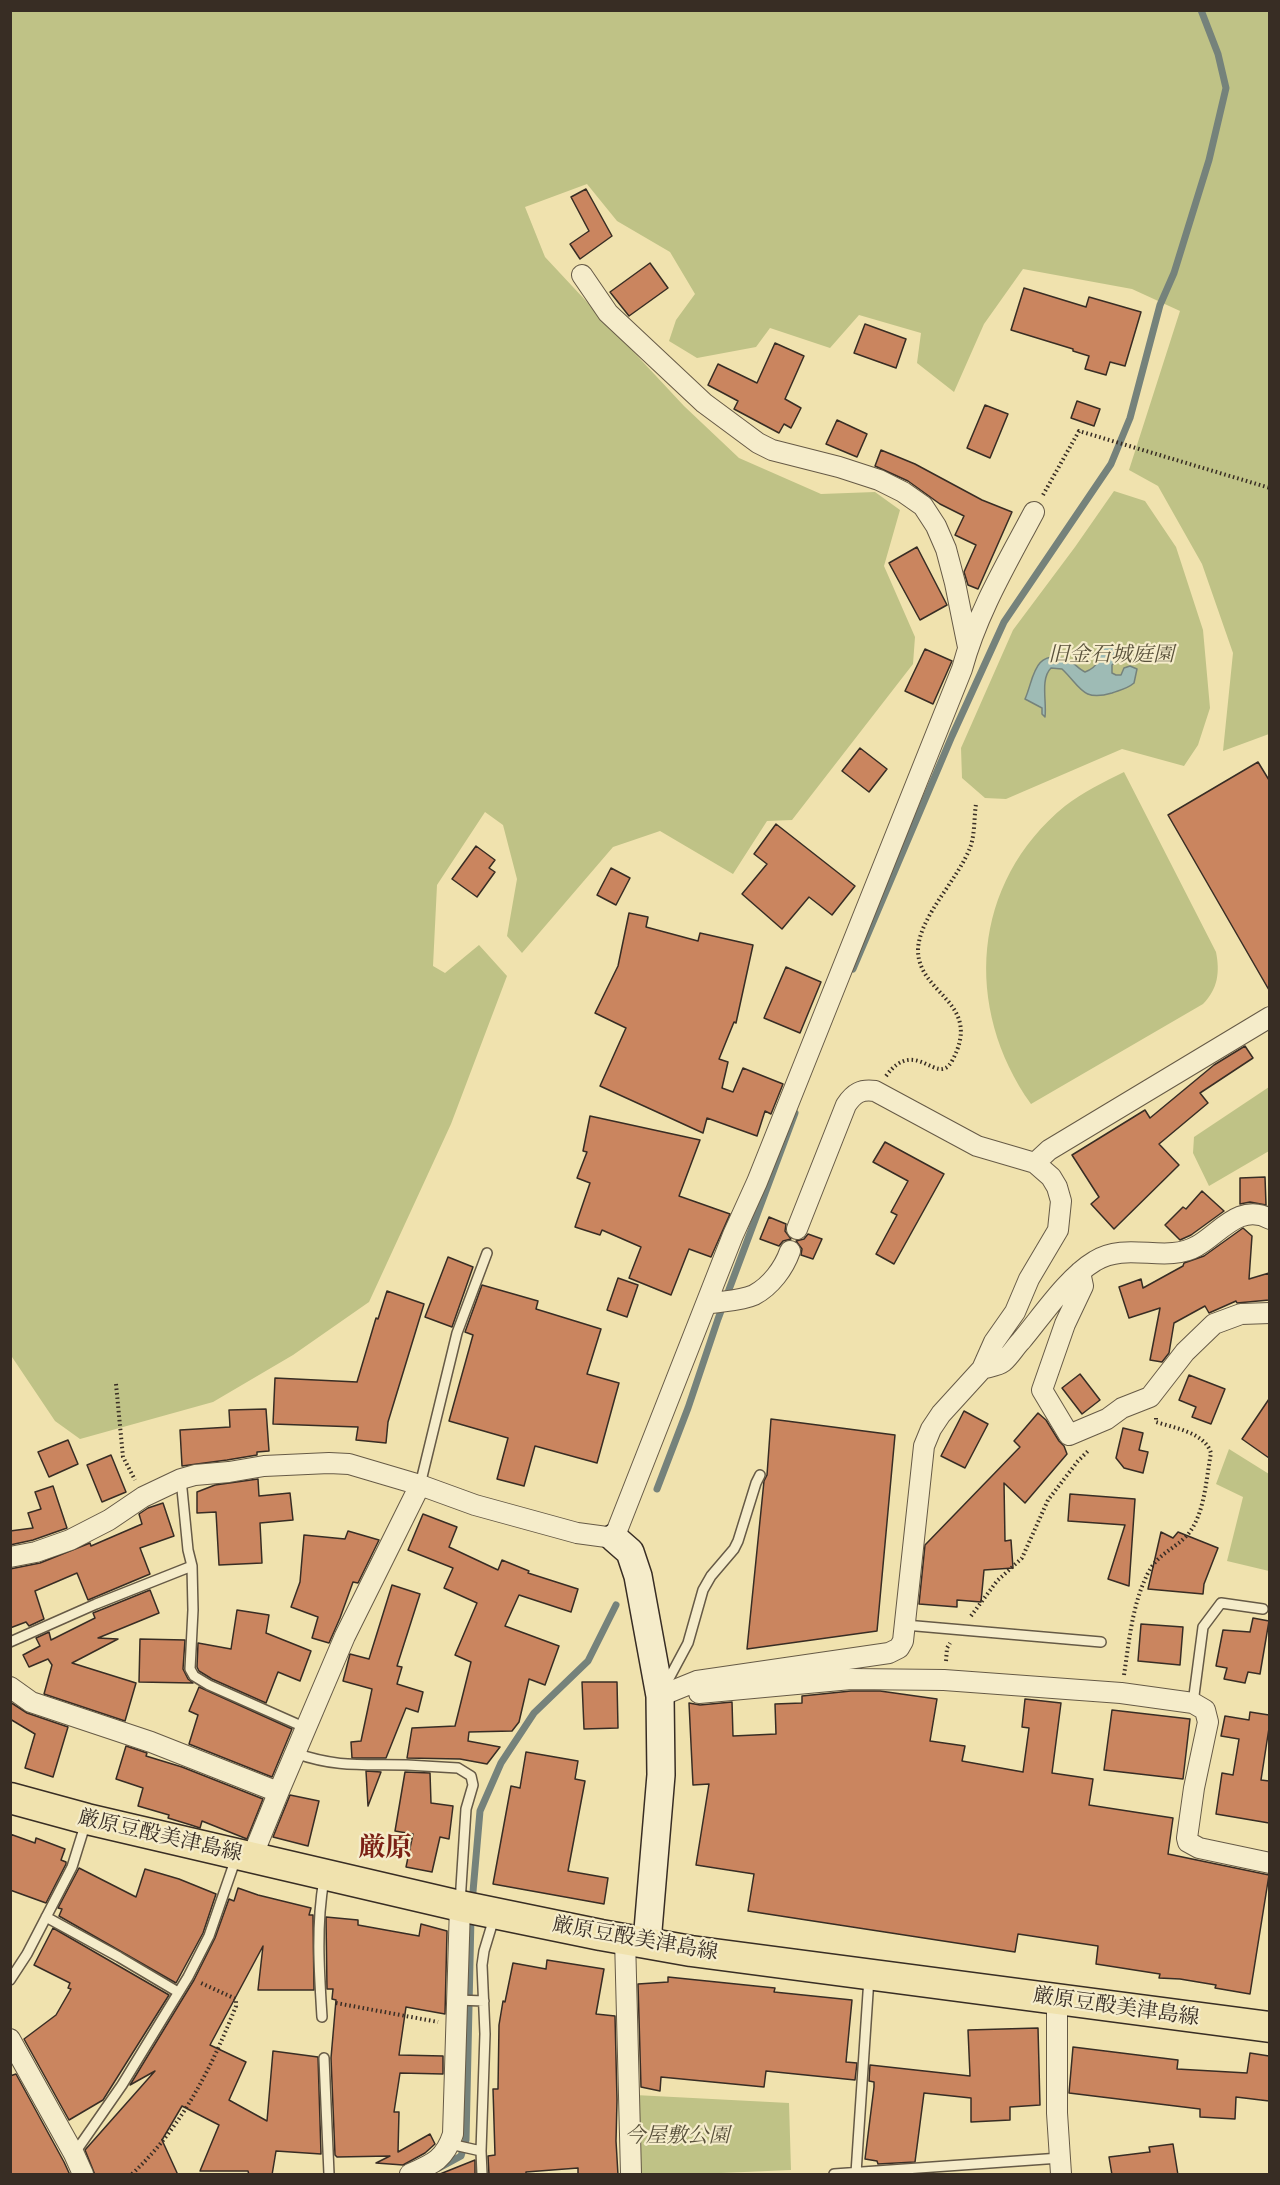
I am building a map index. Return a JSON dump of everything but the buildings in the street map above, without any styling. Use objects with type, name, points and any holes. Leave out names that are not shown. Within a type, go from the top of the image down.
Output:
[{"type":"main road","name":"厳原豆酘美津島線","points":[[10,1798],[87,1820],[476,1909],[691,1951],[1269,2028]]},
{"type":"street","points":[[582,275],[608,314],[704,402],[758,443],[772,450],[879,480],[903,492],[923,506],[936,526],[946,549],[968,647]]},
{"type":"street","points":[[614,1538],[962,669],[968,647],[990,595],[1034,512]]},
{"type":"street","points":[[1035,1163],[1049,1150],[1269,1017]]},
{"type":"street","points":[[660,1696],[697,1681],[889,1653],[899,1648],[903,1641],[924,1446],[941,1414],[982,1370],[994,1342],[1015,1312],[1029,1278],[1058,1230],[1061,1201],[1051,1177],[1035,1163],[977,1146],[875,1091],[859,1091],[846,1105],[797,1229]]},
{"type":"street","points":[[982,1370],[1002,1362],[1080,1272],[1097,1260],[1115,1252],[1186,1251],[1198,1246],[1222,1226],[1247,1216],[1256,1215],[1269,1219]]},
{"type":"street","points":[[706,1304],[753,1295],[764,1288],[784,1267],[790,1251]]},
{"type":"street","points":[[1080,1272],[1083,1287],[1065,1324],[1042,1390],[1069,1435],[1107,1419],[1122,1408],[1150,1397],[1185,1352],[1214,1324],[1241,1314],[1269,1313]]},
{"type":"street","points":[[10,1557],[36,1552],[70,1540],[109,1520],[143,1497],[181,1479],[264,1466],[329,1463],[349,1464],[420,1485],[475,1505],[577,1533],[614,1538],[630,1551],[638,1576],[660,1696],[661,1775],[636,1940],[631,2175]]},
{"type":"street","points":[[245,1855],[295,1753],[345,1636],[420,1485]]},
{"type":"street","points":[[660,1696],[851,1679],[945,1680],[1121,1693],[1194,1703],[1205,1710],[1208,1722],[1194,1788],[1188,1842],[1199,1848],[1269,1863]]},
{"type":"street","points":[[10,1687],[31,1702],[151,1742],[273,1790]]},
{"type":"street","points":[[410,2175],[437,2160],[453,2145],[456,2025],[470,2000],[476,1909]]},
{"type":"street","points":[[1057,2000],[1057,2113],[1061,2166]]},
{"type":"street","points":[[10,2039],[74,2154],[83,2175]]},
{"type":"lane","points":[[420,1485],[458,1332],[487,1253]]},
{"type":"lane","points":[[660,1696],[688,1643],[703,1590],[738,1541],[760,1475]]},
{"type":"lane","points":[[181,1479],[188,1550],[192,1566],[194,1610],[190,1669],[194,1676],[306,1728]]},
{"type":"lane","points":[[10,1642],[96,1604],[192,1566]]},
{"type":"lane","points":[[1194,1703],[1203,1627],[1221,1603],[1263,1609]]},
{"type":"lane","points":[[904,1625],[1101,1642]]},
{"type":"lane","points":[[295,1753],[319,1761],[347,1766],[406,1765],[458,1768],[471,1776],[473,1785],[466,1809],[476,1909],[484,1951],[482,1965],[470,2000],[485,2034],[478,2150],[482,2175]]},
{"type":"lane","points":[[10,1980],[27,1954],[72,1867],[87,1820]]},
{"type":"lane","points":[[74,2154],[122,2085],[188,1977],[245,1855]]},
{"type":"lane","points":[[322,2017],[318,1936],[325,1874]]},
{"type":"lane","points":[[46,1917],[178,1992]]},
{"type":"lane","points":[[856,2173],[869,1975]]},
{"type":"lane","points":[[324,2058],[329,2175]]},
{"type":"lane","points":[[453,2145],[478,2150]]},
{"type":"lane","points":[[834,2175],[1061,2166]]},
{"type":"path","points":[[1034,512],[1079,431],[1269,488]]},
{"type":"path","points":[[875,1091],[896,1064],[905,1059],[912,1059],[935,1069],[941,1069],[951,1063],[959,1046],[961,1029],[958,1014],[928,977],[918,952],[921,932],[963,862],[971,844],[976,804]]},
{"type":"path","points":[[116,1384],[123,1457]]},
{"type":"path","points":[[1121,1693],[1131,1628],[1146,1576],[1156,1560],[1189,1533],[1199,1516],[1211,1453],[1209,1445],[1198,1437],[1156,1422],[1159,1406]]},
{"type":"path","points":[[945,1680],[946,1648],[997,1581],[1022,1557],[1048,1500],[1078,1461],[1093,1447]]},
{"type":"path","points":[[132,2175],[163,2141],[189,2105],[218,2054],[236,2006],[236,1999],[188,1977]]},
{"type":"path","points":[[321,2000],[456,2025]]},
{"type":"green space","points":[[10,11],[1269,11],[1269,734],[1223,751],[1233,653],[1202,564],[1158,486],[1129,470],[1180,311],[1132,289],[1023,269],[984,324],[954,392],[917,363],[921,333],[859,315],[830,348],[770,328],[756,347],[697,358],[669,341],[676,320],[695,294],[670,252],[617,221],[587,184],[525,207],[545,257],[684,406],[739,458],[821,494],[875,492],[900,510],[884,566],[915,637],[913,664],[792,820],[767,821],[733,874],[660,831],[613,847],[522,953],[507,936],[517,879],[503,825],[485,812],[437,885],[433,966],[445,973],[479,945],[507,976],[451,1124],[369,1302],[293,1355],[213,1402],[80,1439],[55,1421],[10,1354]]},
{"type":"green space","name":"旧金石城庭園","points":[[1114,491],[1145,501],[1176,547],[1203,630],[1210,708],[1198,745],[1184,766],[1122,749],[1006,799],[985,798],[962,778],[961,748],[1013,630]]},
{"type":"green space","points":[[1124,772],[1216,952],[1217,980],[1203,1004],[1031,1104],[1009,1067],[994,1028],[987,988],[987,948],[995,909],[1010,872],[1034,837],[1065,806]]},
{"type":"green space","points":[[1269,1087],[1269,1151],[1209,1186],[1193,1153],[1194,1137]]},
{"type":"green space","points":[[1229,1449],[1269,1474],[1269,1571],[1227,1561],[1243,1497],[1216,1484]]},
{"type":"green space","name":"今屋敷公園","points":[[635,2095],[789,2103],[791,2170],[638,2174]]},
{"type":"water","points":[[1108,644],[1125,655],[1126,661],[1118,660],[1112,665],[1112,673],[1121,675],[1124,668],[1130,666],[1137,669],[1134,683],[1131,685],[1112,693],[1094,696],[1083,691],[1062,669],[1051,668],[1045,684],[1045,717],[1042,714],[1042,708],[1025,699],[1033,675],[1041,662],[1047,658],[1066,659],[1085,672],[1098,662],[1098,646]]},
{"type":"waterway","points":[[853,969],[952,736],[1004,622],[1111,464],[1130,418],[1160,305],[1174,273],[1209,160],[1226,88],[1218,54],[1201,10]]},
{"type":"waterway","points":[[657,1489],[795,1113]]},
{"type":"waterway","points":[[472,1903],[480,1811],[501,1763],[534,1713],[588,1661],[616,1605]]},
{"type":"waterway","points":[[439,2168],[461,2156],[466,2140],[471,1917]]},
{"type":"district","name":"厳原","points":[[385,1849]]}]
